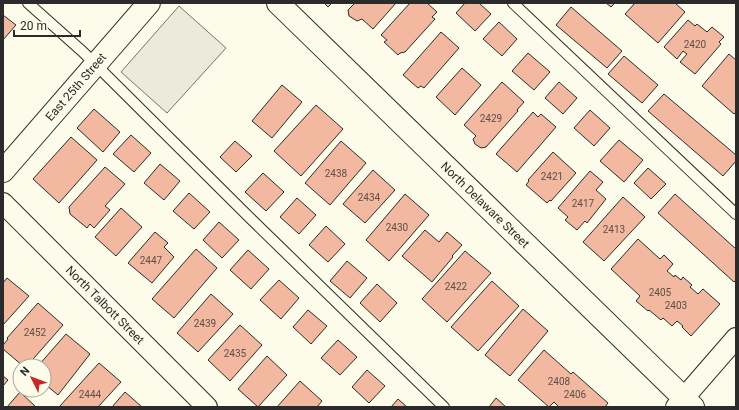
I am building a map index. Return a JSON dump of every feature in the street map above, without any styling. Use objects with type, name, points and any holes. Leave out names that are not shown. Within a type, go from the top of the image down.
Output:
[{"type":"main road","name":"East 25th Street","points":[[3,171],[149,3]]},
{"type":"main road","name":"North Delaware Street","points":[[278,3],[684,404]]},
{"type":"street","name":"North Talbott Street","points":[[3,203],[207,407]]},
{"type":"street","points":[[684,404],[736,338]]},
{"type":"lane","points":[[28,3],[96,64],[250,218],[444,407]]},
{"type":"lane","points":[[513,3],[736,214]]},
{"type":"shaded area","points":[[179,6],[226,48],[167,113],[121,72]]},
{"type":"building","points":[[324,3],[332,3],[328,7]]},
{"type":"building","points":[[355,3],[396,3],[373,29],[362,19],[357,21],[349,16],[348,10]]},
{"type":"building","points":[[410,3],[427,3],[437,12],[432,17],[435,19],[405,52],[398,55],[384,42],[387,40],[381,35]]},
{"type":"building","points":[[465,3],[479,3],[491,14],[475,31],[456,13]]},
{"type":"building","points":[[606,3],[615,3],[611,7]]},
{"type":"building","points":[[635,3],[675,3],[685,12],[658,43],[625,14]]},
{"type":"building","points":[[571,7],[622,51],[607,68],[556,25]]},
{"type":"building","points":[[3,15],[16,25],[3,40]]},
{"type":"building","points":[[688,20],[695,26],[697,24],[707,32],[712,27],[724,37],[719,42],[721,44],[695,74],[680,62],[687,54],[683,51],[677,59],[664,47]]},
{"type":"building","points":[[499,22],[517,39],[502,56],[483,39]]},
{"type":"building","points":[[441,32],[459,48],[424,88],[421,86],[418,88],[403,75]]},
{"type":"building","points":[[528,53],[550,72],[534,90],[512,71]]},
{"type":"building","points":[[729,54],[736,60],[736,112],[734,114],[702,86]]},
{"type":"building","points":[[624,56],[658,85],[642,103],[608,74]]},
{"type":"building","points":[[462,68],[481,85],[455,115],[436,97]]},
{"type":"building","points":[[502,82],[524,102],[517,110],[518,111],[486,147],[481,148],[475,144],[473,139],[476,136],[464,125]]},
{"type":"building","points":[[559,82],[577,98],[563,114],[545,98]]},
{"type":"building","points":[[282,85],[302,102],[272,138],[252,121]]},
{"type":"building","points":[[664,94],[736,155],[736,161],[723,176],[648,111]]},
{"type":"building","points":[[316,105],[343,129],[301,176],[274,151]]},
{"type":"building","points":[[94,109],[120,132],[103,152],[77,128]]},
{"type":"building","points":[[590,110],[610,128],[594,146],[574,128]]},
{"type":"building","points":[[533,112],[538,117],[541,114],[556,127],[517,172],[496,154]]},
{"type":"building","points":[[131,135],[151,153],[134,172],[113,154]]},
{"type":"building","points":[[71,137],[97,160],[59,203],[33,179]]},
{"type":"building","points":[[619,140],[643,160],[624,182],[600,161]]},
{"type":"building","points":[[235,141],[252,156],[236,172],[220,157]]},
{"type":"building","points":[[341,141],[366,163],[330,205],[305,183]]},
{"type":"building","points":[[553,152],[576,173],[551,201],[550,200],[547,203],[526,185],[529,181],[528,180]]},
{"type":"building","points":[[160,164],[180,181],[164,200],[144,183]]},
{"type":"building","points":[[105,167],[125,184],[105,206],[110,210],[94,228],[90,224],[87,228],[70,214],[69,207]]},
{"type":"building","points":[[648,168],[666,184],[651,199],[634,183]]},
{"type":"building","points":[[373,170],[395,190],[365,223],[343,204]]},
{"type":"building","points":[[590,171],[603,182],[596,190],[606,199],[587,223],[585,221],[577,230],[565,220],[568,217],[558,208]]},
{"type":"building","points":[[263,173],[284,192],[266,211],[245,192]]},
{"type":"building","points":[[189,193],[210,212],[194,229],[173,211]]},
{"type":"building","points":[[405,194],[429,215],[389,261],[366,240]]},
{"type":"building","points":[[675,194],[736,249],[736,280],[734,282],[658,213]]},
{"type":"building","points":[[623,197],[645,217],[604,261],[583,242]]},
{"type":"building","points":[[297,198],[316,215],[299,234],[280,217]]},
{"type":"building","points":[[121,208],[142,227],[116,256],[95,237]]},
{"type":"building","points":[[219,222],[239,240],[222,258],[203,240]]},
{"type":"building","points":[[326,226],[345,244],[328,262],[309,245]]},
{"type":"building","points":[[425,230],[439,242],[447,232],[462,245],[432,282],[402,256]]},
{"type":"building","points":[[155,232],[168,243],[164,247],[174,257],[152,283],[128,263]]},
{"type":"building","points":[[638,239],[660,259],[664,255],[673,264],[667,271],[674,277],[675,275],[681,280],[683,277],[692,285],[690,287],[698,294],[703,289],[720,304],[691,336],[677,321],[672,326],[663,318],[661,320],[636,301],[640,296],[611,269]]},
{"type":"building","points":[[196,249],[217,268],[174,318],[152,299]]},
{"type":"building","points":[[248,250],[269,269],[251,289],[230,270]]},
{"type":"building","points":[[465,251],[491,273],[447,322],[422,299]]},
{"type":"building","points":[[347,261],[367,278],[350,298],[330,281]]},
{"type":"building","points":[[7,278],[29,296],[3,325],[3,283]]},
{"type":"building","points":[[279,280],[299,298],[281,319],[260,300]]},
{"type":"building","points":[[492,281],[519,306],[478,351],[451,327]]},
{"type":"building","points":[[377,284],[397,303],[380,322],[360,303]]},
{"type":"building","points":[[211,294],[233,314],[198,352],[177,333]]},
{"type":"building","points":[[38,303],[63,325],[34,358],[14,358],[3,349],[3,345],[8,339],[7,338]]},
{"type":"building","points":[[523,309],[548,331],[510,376],[485,355]]},
{"type":"building","points":[[308,310],[327,326],[311,344],[293,327]]},
{"type":"building","points":[[240,325],[262,345],[230,381],[208,360]]},
{"type":"building","points":[[66,334],[90,354],[58,395],[52,390],[52,358],[45,358]]},
{"type":"building","points":[[338,340],[357,357],[340,375],[321,358]]},
{"type":"building","points":[[544,350],[571,374],[573,372],[608,403],[605,407],[559,407],[554,402],[549,407],[518,380]]},
{"type":"building","points":[[267,356],[287,375],[258,407],[238,389]]},
{"type":"building","points":[[99,363],[121,382],[98,407],[59,407]]},
{"type":"building","points":[[367,370],[385,386],[369,403],[352,387]]},
{"type":"building","points":[[3,376],[8,380],[3,386]]},
{"type":"building","points":[[300,381],[322,401],[317,407],[277,407]]},
{"type":"building","points":[[125,392],[142,407],[112,407]]},
{"type":"building","points":[[15,398],[26,398],[36,407],[7,407]]},
{"type":"building","points":[[496,398],[506,407],[489,407]]},
{"type":"building","points":[[398,399],[407,407],[391,407]]}]
